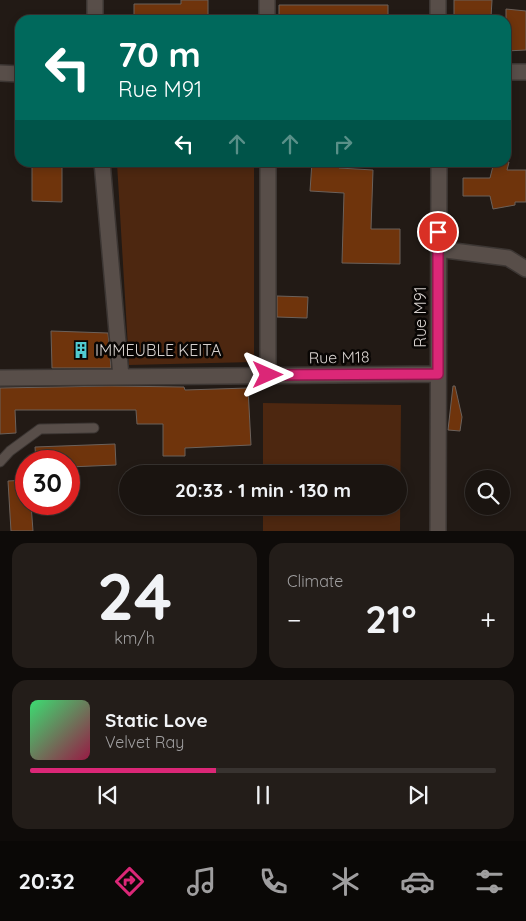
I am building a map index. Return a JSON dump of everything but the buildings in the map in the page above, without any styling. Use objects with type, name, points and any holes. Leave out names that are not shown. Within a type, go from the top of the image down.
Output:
[{"type":"street","points":[[95,0],[95,15]]},
{"type":"street","points":[[267,0],[267,15]]},
{"type":"street","points":[[438,0],[438,15]]},
{"type":"street","points":[[511,72],[526,72]]},
{"type":"street","points":[[0,73],[15,74]]},
{"type":"street","points":[[102,167],[121,377]]},
{"type":"street","points":[[268,167],[268,375]]},
{"type":"street","name":"Rue M91","points":[[438,531],[439,167]]},
{"type":"street","points":[[438,249],[508,258],[526,268]]},
{"type":"street","name":"Rue M18","points":[[0,378],[438,374]]},
{"type":"lane","points":[[0,462],[10,451],[40,428],[94,428]]},
{"type":"shaded area","points":[[117,167],[254,167],[254,362],[129,365]]},
{"type":"shaded area","points":[[263,403],[401,405],[401,465],[263,465]]},
{"type":"shaded area","points":[[263,515],[400,515],[400,531],[263,531]]},
{"type":"place","name":"IMMEUBLE KEITA","points":[[81,350]]},
{"type":"route","points":[[268,375],[438,374],[438,232]]}]
